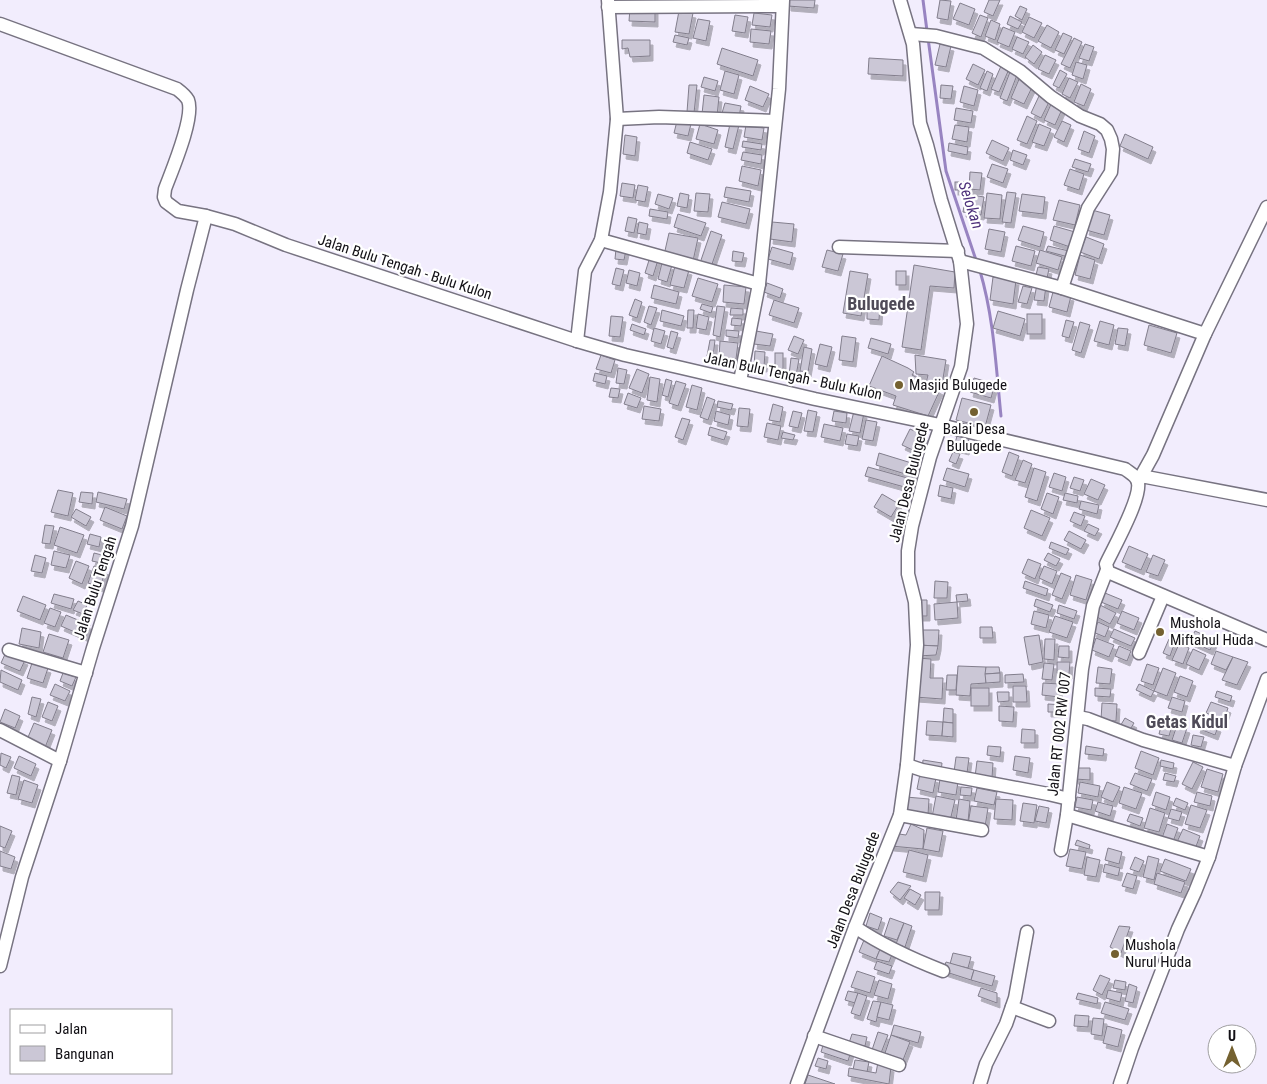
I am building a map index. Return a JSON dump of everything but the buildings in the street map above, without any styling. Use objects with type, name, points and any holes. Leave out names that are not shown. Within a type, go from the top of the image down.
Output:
[{"type":"street","name":"Jalan Desa Bulugede","points":[[797,1084],[855,927],[900,815],[907,765],[917,630],[915,602],[908,574],[908,551],[914,518],[940,425],[961,367],[967,324],[959,256],[941,200],[920,123],[913,44],[914,34],[900,0]]},
{"type":"street","points":[[577,341],[585,271],[601,240],[610,192],[617,119],[608,4],[782,3],[781,61],[759,284],[740,381]]},
{"type":"street","name":"Jalan Bulu Tengah - Bulu Kulon","points":[[0,24],[177,89],[184,94],[188,101],[188,121],[165,189],[164,198],[171,207],[178,211],[235,224],[286,245],[625,355],[815,399],[940,425],[1124,469],[1140,479]]},
{"type":"street","points":[[914,34],[936,36],[983,48],[1020,71],[1051,97],[1080,116],[1100,124],[1107,130],[1111,139],[1111,172],[1088,208],[1062,288]]},
{"type":"street","points":[[617,119],[659,117],[775,122]]},
{"type":"street","name":"Jalan RT 002 RW 007","points":[[1209,857],[1067,815],[1065,798],[1078,717],[1082,669],[1093,606],[1107,570],[1106,564],[1133,505],[1140,479],[1153,455],[1205,334],[1267,207]]},
{"type":"street","name":"Jalan Bulu Tengah","points":[[0,966],[22,877],[60,761],[132,526],[206,216]]},
{"type":"street","points":[[601,240],[759,284]]},
{"type":"street","points":[[839,247],[959,256],[980,266],[1062,288],[1205,334]]},
{"type":"street","points":[[1140,479],[1267,500]]},
{"type":"street","points":[[1107,570],[1112,574],[1267,640]]},
{"type":"street","points":[[1139,653],[1163,596]]},
{"type":"street","points":[[9,650],[86,673]]},
{"type":"street","points":[[1120,1084],[1178,929],[1209,857],[1234,766],[1267,679]]},
{"type":"street","points":[[1078,717],[1143,740],[1234,766]]},
{"type":"street","points":[[0,730],[60,761]]},
{"type":"street","points":[[907,765],[922,770],[1065,798]]},
{"type":"street","points":[[900,815],[982,830]]},
{"type":"street","points":[[1061,850],[1067,815]]},
{"type":"street","points":[[855,927],[876,942],[943,971]]},
{"type":"street","points":[[980,1084],[986,1064],[1006,1024],[1016,1009],[1015,998],[1027,932]]},
{"type":"street","points":[[1016,1009],[1049,1021]]},
{"type":"street","points":[[814,1036],[899,1066]]},
{"type":"waterway","name":"Selokan","points":[[923,0],[927,31]]},
{"type":"waterway","name":"Selokan","points":[[928,38],[946,171],[977,263]]},
{"type":"waterway","name":"Selokan","points":[[980,271],[991,325],[1001,416]]},
{"type":"place","name":"Masjid Bulugede","points":[[899,385]]},
{"type":"place","name":"Balai Desa Bulugede","points":[[974,412]]},
{"type":"place","name":"Mushola Miftahul Huda","points":[[1160,632]]},
{"type":"place","name":"Mushola Nurul Huda","points":[[1115,954]]},
{"type":"district","name":"Bulugede","points":[[881,303]]},
{"type":"district","name":"Getas Kidul","points":[[1187,721]]}]
